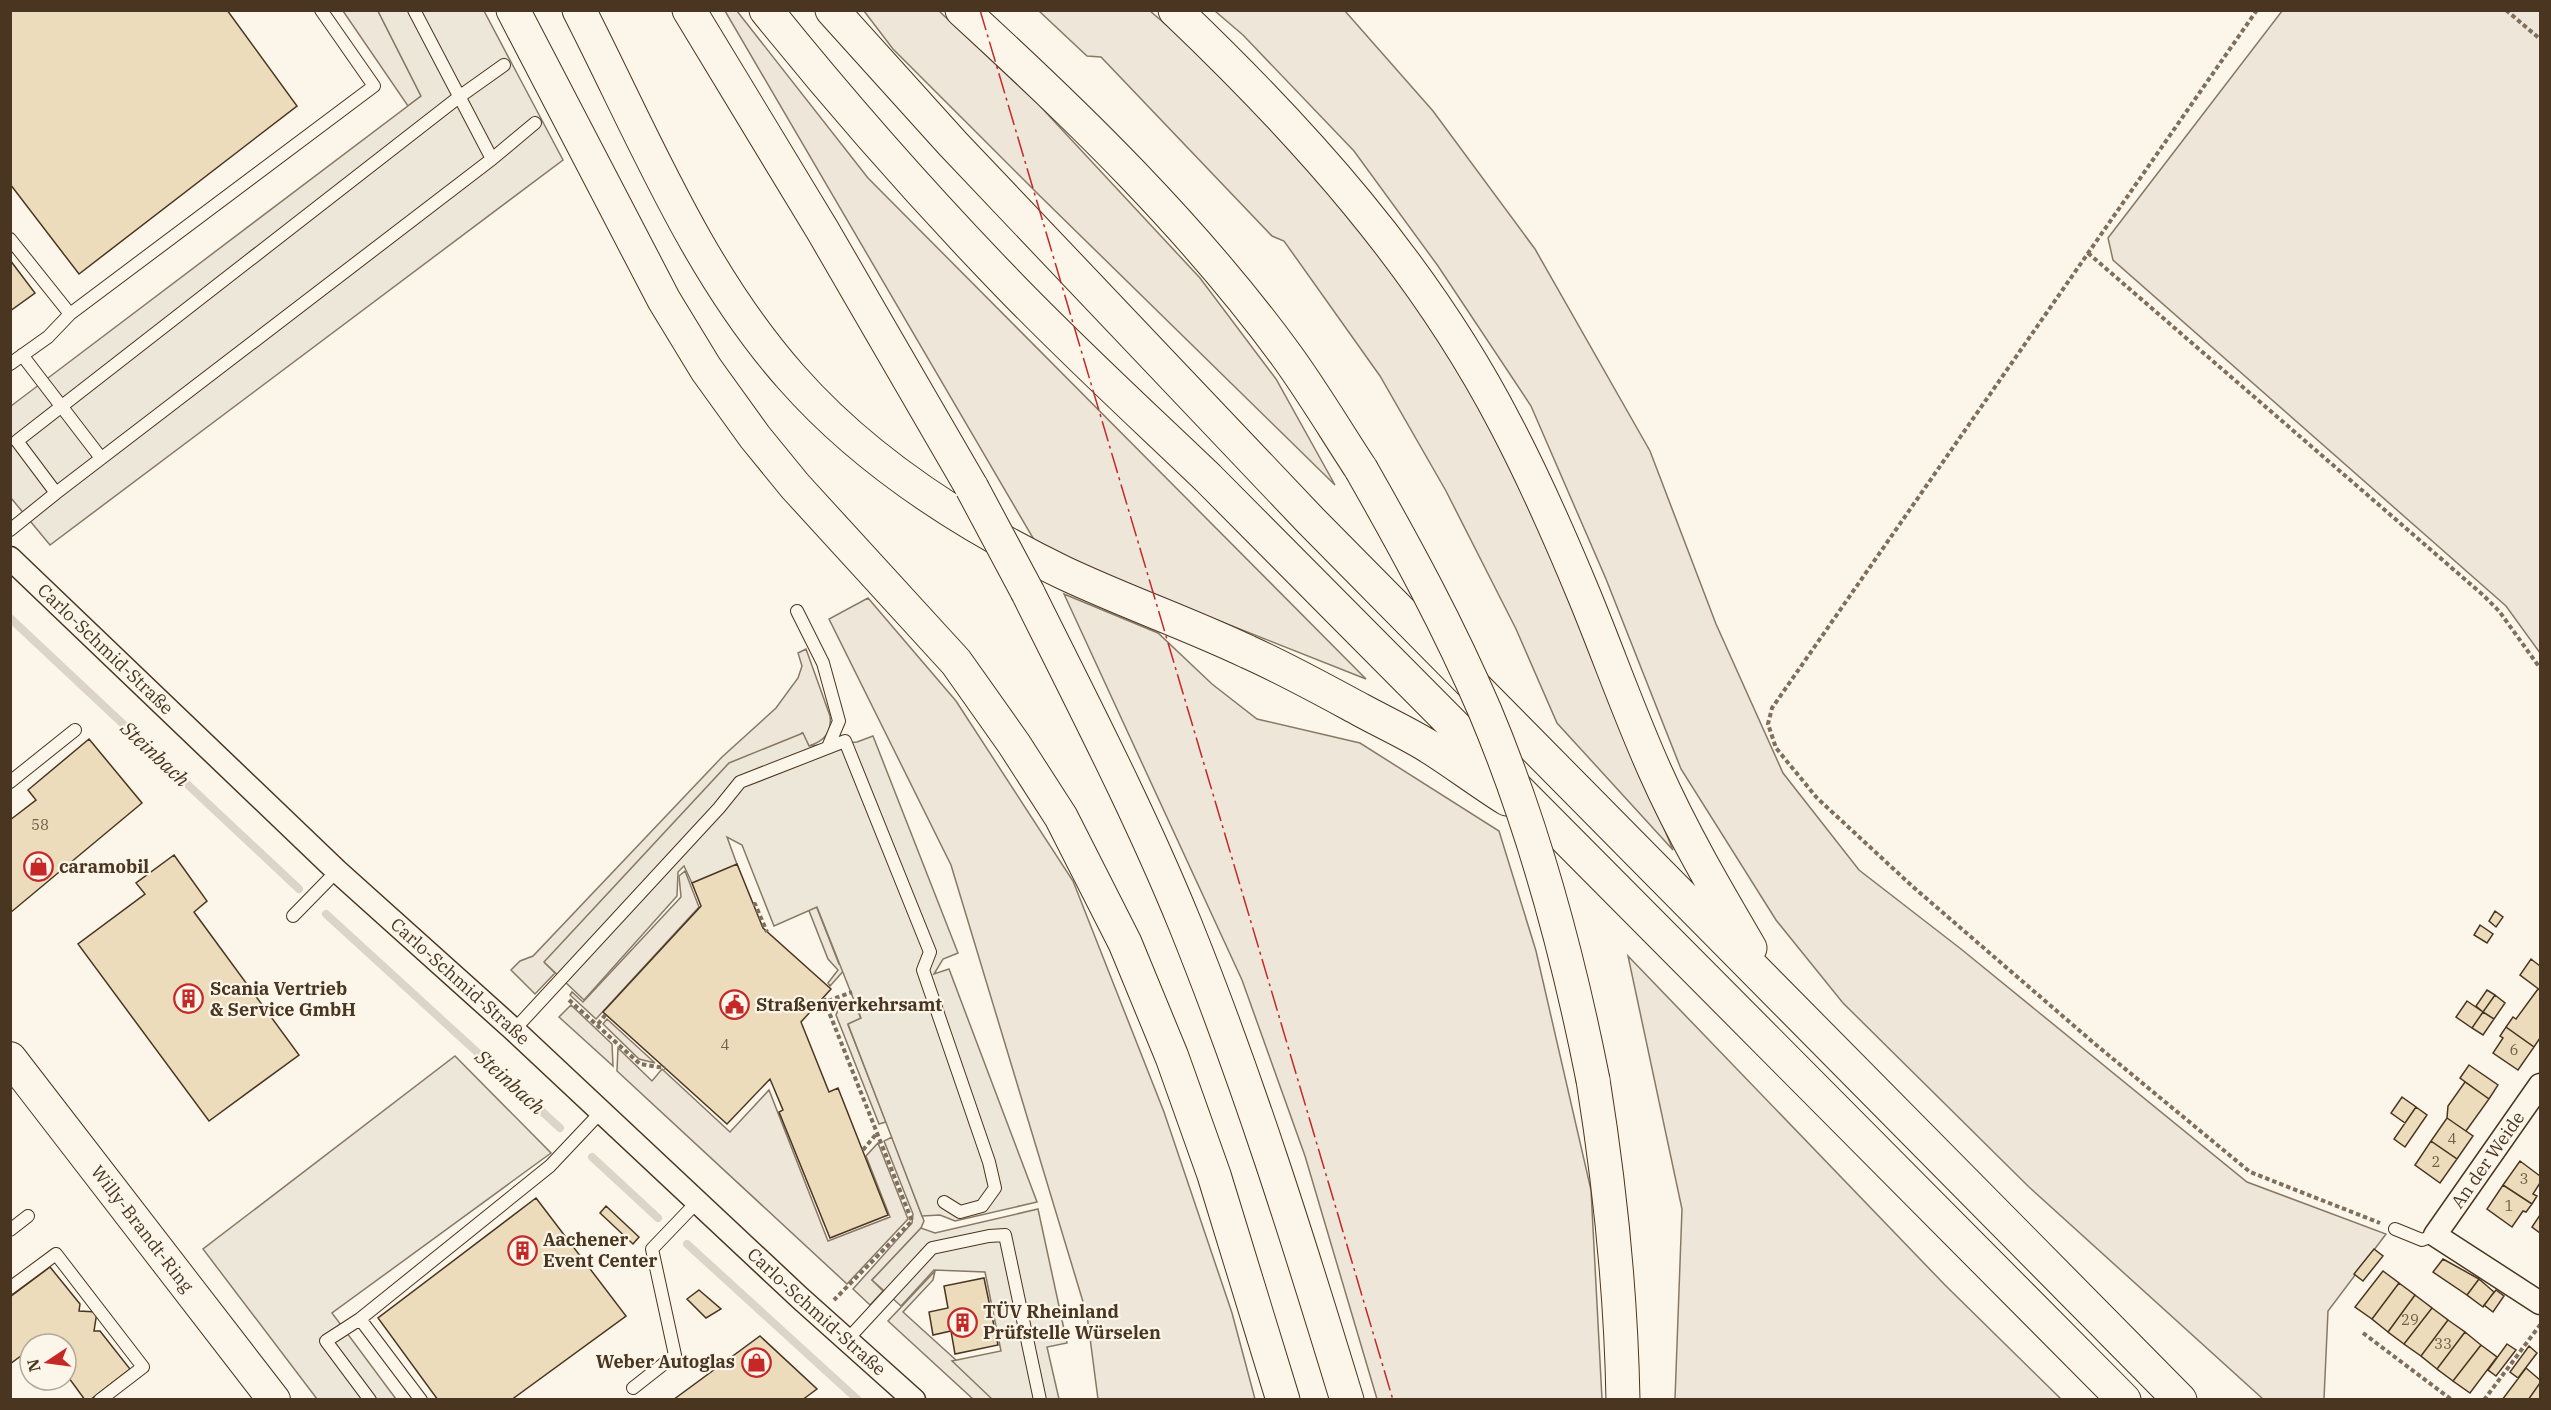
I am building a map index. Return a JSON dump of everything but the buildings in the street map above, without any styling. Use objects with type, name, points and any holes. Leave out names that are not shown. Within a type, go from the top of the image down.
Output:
[{"type":"highway","points":[[513,10],[664,300],[706,369],[755,437],[795,486],[956,662],[1014,744],[1061,817],[1125,943],[1172,1057],[1214,1175],[1282,1400]]},
{"type":"highway","points":[[574,10],[599,50]]},
{"type":"highway","points":[[579,10],[653,160],[708,260],[753,330],[792,378],[838,424],[888,465],[970,523],[1063,572],[1249,652],[1426,745],[1563,836]]},
{"type":"highway","points":[[690,10],[823,231],[972,488],[1028,593],[1119,776],[1219,1010],[1279,1178],[1347,1400]]},
{"type":"highway","points":[[765,10],[843,105],[1003,280],[1208,478],[2124,1400]]},
{"type":"highway","points":[[832,10],[953,144],[1311,521],[2180,1400]]},
{"type":"highway","points":[[962,10],[1083,125],[1238,294],[1286,356],[1361,469],[1439,612],[1485,712],[1504,760],[1555,915],[1579,1009],[1593,1080],[1613,1220],[1618,1272],[1623,1400]]},
{"type":"highway","points":[[1175,10],[1250,82],[1335,176],[1392,247],[1431,301],[1472,367],[1504,421],[1561,540],[1672,807],[1773,988]]},
{"type":"street","name":"Carlo-Schmid-Straße","points":[[10,558],[337,871],[514,1030],[819,1316],[914,1400]]},
{"type":"street","name":"Willy-Brandt-Ring","points":[[10,1058],[274,1400]]},
{"type":"street","name":"An der Weide","points":[[2435,1235],[2541,1085]]},
{"type":"street","points":[[2435,1235],[2541,1303]]},
{"type":"lane","points":[[10,364],[48,338],[70,314],[374,86],[321,10]]},
{"type":"lane","points":[[414,10],[492,159]]},
{"type":"lane","points":[[56,493],[16,441],[459,97],[504,65]]},
{"type":"lane","points":[[10,530],[492,159],[535,123]]},
{"type":"lane","points":[[10,239],[70,314]]},
{"type":"lane","points":[[22,355],[101,458]]},
{"type":"lane","points":[[796,611],[824,663],[839,721],[828,747]]},
{"type":"lane","points":[[10,782],[75,730]]},
{"type":"lane","points":[[514,1030],[740,782],[846,741],[930,952],[923,970],[989,1162],[995,1188],[982,1206],[960,1212],[944,1202]]},
{"type":"lane","points":[[293,916],[337,871]]},
{"type":"lane","points":[[370,1400],[326,1341],[360,1319],[550,1166],[601,1112]]},
{"type":"lane","points":[[633,1388],[675,1355],[652,1249],[696,1202]]},
{"type":"lane","points":[[10,1230],[28,1216]]},
{"type":"lane","points":[[2395,1229],[2422,1240],[2435,1235]]},
{"type":"lane","points":[[847,1340],[932,1248],[1005,1234],[1040,1400]]},
{"type":"lane","points":[[10,1288],[56,1254],[143,1367],[100,1400]]},
{"type":"lane","points":[[360,1319],[421,1400]]},
{"type":"path","points":[[2256,10],[1772,708],[1768,723],[1776,748],[1793,771],[1818,798],[1912,886],[2095,1044],[2250,1172],[2395,1229]]},
{"type":"path","points":[[2506,10],[2541,39]]},
{"type":"path","points":[[2088,253],[2483,595],[2499,611],[2541,668]]},
{"type":"path","points":[[753,904],[767,932]]},
{"type":"path","points":[[816,1006],[824,1000],[852,992]]},
{"type":"path","points":[[539,1003],[553,1017],[570,998],[640,1064],[665,1068]]},
{"type":"path","points":[[819,1316],[912,1221],[824,1000]]},
{"type":"path","points":[[598,1024],[606,1014]]},
{"type":"path","points":[[863,1150],[877,1132]]},
{"type":"path","points":[[2484,1400],[2541,1325]]},
{"type":"path","points":[[2363,1333],[2452,1400]]},
{"type":"shaded area","points":[[343,11],[378,11],[421,96],[408,106]]},
{"type":"shaded area","points":[[378,11],[484,11],[563,160],[50,545],[11,498],[11,406],[421,96]]},
{"type":"shaded area","points":[[725,11],[737,11],[868,178],[1366,679],[1040,550]]},
{"type":"shaded area","points":[[864,11],[939,11],[1039,105],[1200,278],[1276,379],[1335,485],[893,49]]},
{"type":"shaded area","points":[[1039,11],[1150,11],[1241,89],[1399,277],[1481,406],[1533,512],[1673,850],[1557,723],[1516,629],[1446,491],[1380,376],[1284,241],[1272,236],[1101,57],[1087,56]]},
{"type":"shaded area","points":[[1215,11],[1345,11],[1433,111],[1535,249],[1650,451],[1716,624],[1783,773],[1859,870],[1961,949],[2247,1182],[2386,1234],[2328,1311],[2324,1399],[2263,1399],[2029,1187],[1843,1003],[1776,920],[1681,769],[1606,579],[1531,406],[1438,266],[1354,151],[1243,35]]},
{"type":"shaded area","points":[[2282,11],[2540,11],[2540,653],[2506,606],[2113,260],[2108,238]]},
{"type":"shaded area","points":[[1064,594],[1158,633],[1212,684],[1257,719],[1360,743],[1499,831],[1536,951],[1591,1190],[1602,1399],[1377,1399],[1305,1156],[1242,980]]},
{"type":"shaded area","points":[[868,598],[956,701],[1073,881],[1164,1112],[1232,1313],[1255,1399],[1098,1399],[1087,1315],[951,865],[829,619]]},
{"type":"shaded area","points":[[806,649],[830,716],[830,727],[826,736],[809,746],[802,733],[545,963],[555,973],[535,994],[511,970],[520,961],[533,956],[722,757],[776,708],[798,678],[802,666],[798,653]]},
{"type":"shaded area","points":[[803,733],[809,746],[857,742],[873,736],[958,953],[943,959],[934,974],[949,969],[1037,1202],[955,1221],[940,1215],[922,1216],[848,1024],[861,1018],[817,907],[774,926],[742,845],[727,837],[742,878],[698,896],[684,866],[678,872],[677,896],[584,1000],[544,962],[729,763]]},
{"type":"shaded area","points":[[773,796],[839,964],[854,959],[830,986],[828,983],[838,970],[828,959],[765,799]]},
{"type":"shaded area","points":[[685,871],[699,907],[596,1019],[570,995],[572,992],[583,1002],[681,897],[679,876]]},
{"type":"shaded area","points":[[1628,956],[1945,1285],[2061,1399],[1675,1399],[1682,1209]]},
{"type":"shaded area","points":[[854,999],[861,1019],[848,1025],[886,1122],[879,1124],[836,1015],[840,1005]]},
{"type":"shaded area","points":[[571,1005],[612,1044],[613,1066],[559,1017]]},
{"type":"shaded area","points":[[607,1019],[655,1063],[639,1059],[603,1024]]},
{"type":"shaded area","points":[[618,1048],[652,1081],[662,1069],[730,1132],[769,1090],[828,1241],[890,1217],[866,1156],[878,1143],[908,1219],[847,1284],[617,1071]]},
{"type":"shaded area","points":[[455,1056],[551,1153],[332,1313],[396,1399],[317,1399],[203,1249]]},
{"type":"shaded area","points":[[892,1137],[924,1221],[921,1228],[872,1280],[883,1291],[870,1305],[853,1289],[912,1223],[913,1214],[884,1141]]},
{"type":"shaded area","points":[[1038,1209],[1067,1343],[1047,1347],[1059,1399],[992,1399],[952,1361],[1001,1351],[985,1272],[934,1270],[901,1306],[872,1280],[921,1228],[935,1233]]},
{"type":"shaded area","points":[[935,1271],[933,1280],[903,1312],[999,1399],[973,1399],[888,1321]]},
{"type":"waterway","name":"Steinbach","points":[[10,618],[299,889]]},
{"type":"waterway","name":"Steinbach","points":[[326,914],[560,1128]]},
{"type":"waterway","name":"Steinbach","points":[[592,1157],[658,1218]]},
{"type":"waterway","name":"Steinbach","points":[[687,1244],[858,1400]]},
{"type":"power","points":[[980,10],[1393,1400]]},
{"type":"place","name":"caramobil","points":[[38,867]]},
{"type":"place","name":"Scania Vertrieb & Service GmbH","points":[[189,999]]},
{"type":"place","name":"Straßenverkehrsamt","points":[[735,1005]]},
{"type":"place","name":"Aachener Event Center","points":[[522,1250]]},
{"type":"place","name":"TÜV Rheinland Prüfstelle Würselen","points":[[962,1322]]},
{"type":"place","name":"Weber Autoglas","points":[[756,1362]]}]
